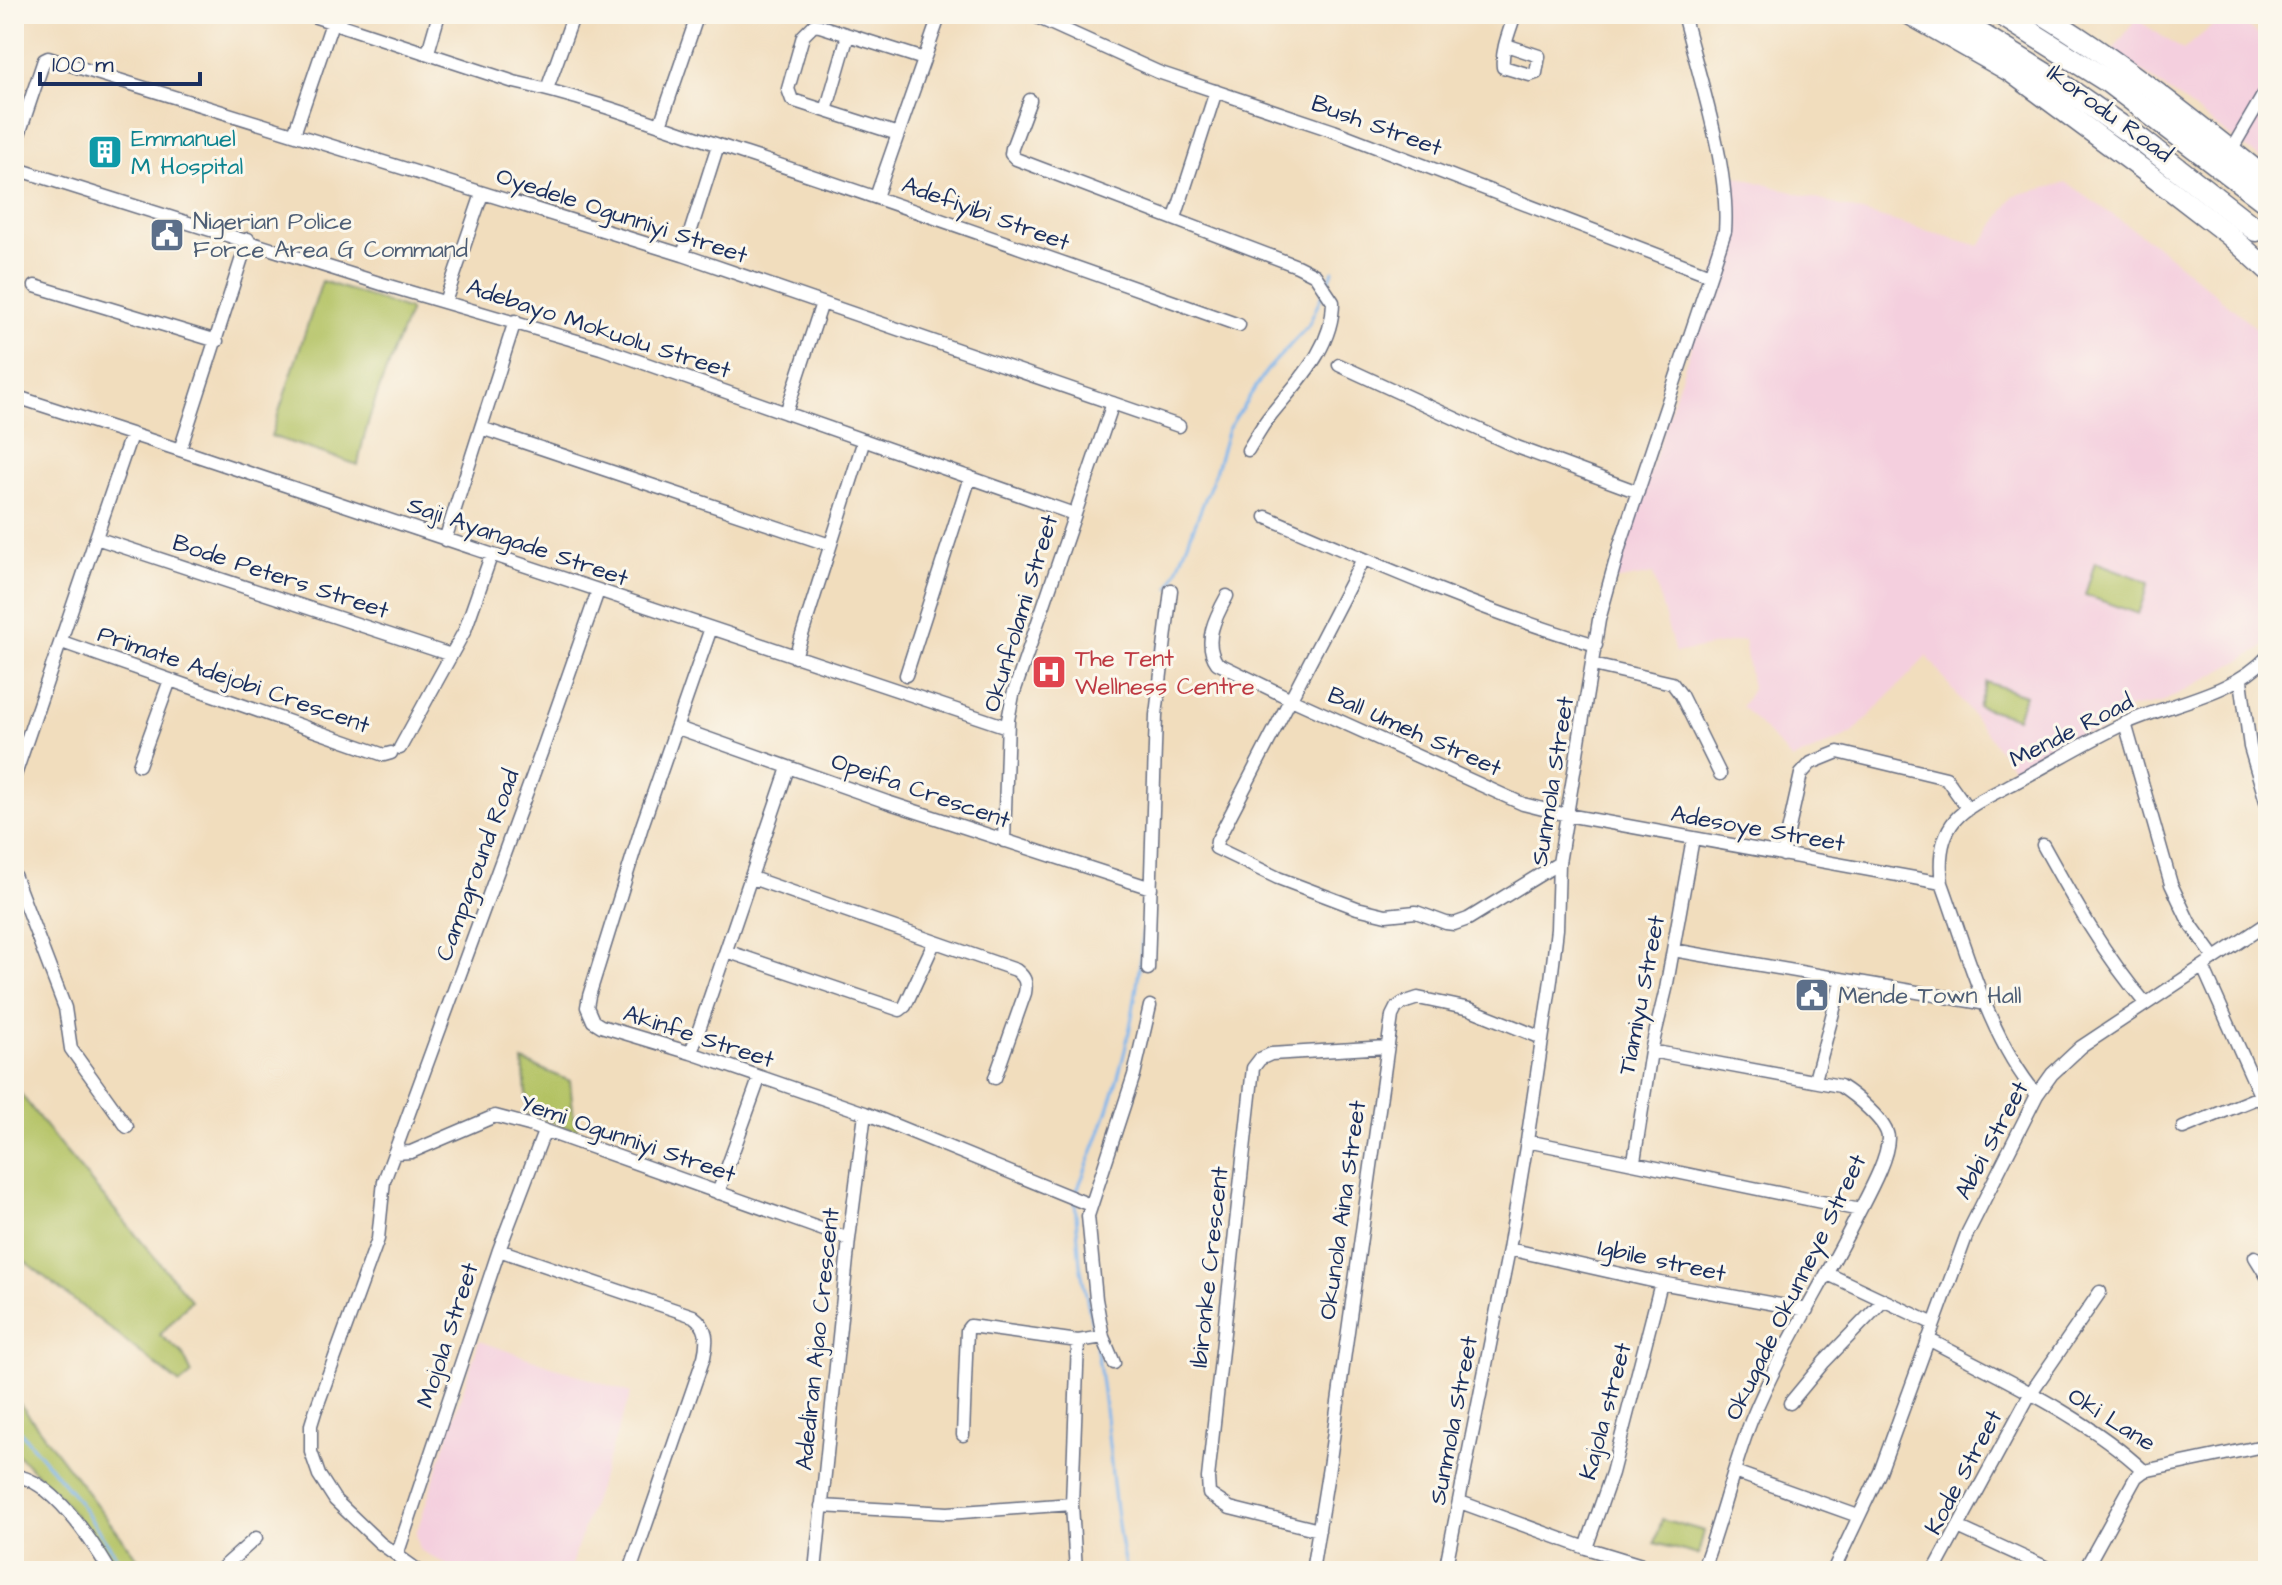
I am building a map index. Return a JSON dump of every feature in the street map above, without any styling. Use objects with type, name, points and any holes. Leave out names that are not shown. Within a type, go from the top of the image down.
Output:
[{"type":"highway","name":"Ikorodu Road","points":[[1947,14],[2081,98],[2262,228]]},
{"type":"highway","name":"Ikorodu Road","points":[[2001,14],[2131,98],[2268,203]]},
{"type":"main road","name":"Ikorodu Road","points":[[1909,14],[2011,72],[2229,235],[2267,268]]},
{"type":"main road","name":"Ikorodu Road","points":[[2042,14],[2088,41],[2267,180]]},
{"type":"main road","points":[[2229,235],[2252,234],[2262,228]]},
{"type":"street","name":"Adefiyibi Street","points":[[307,14],[514,82],[547,89],[660,125],[876,197],[1239,325]]},
{"type":"street","points":[[428,52],[439,14]]},
{"type":"street","points":[[547,89],[574,14]]},
{"type":"street","points":[[660,125],[698,14]]},
{"type":"street","points":[[876,197],[940,14]]},
{"type":"street","name":"Bush Street","points":[[1030,14],[1132,62],[1334,131],[1710,275]]},
{"type":"street","points":[[1506,45],[1515,14]]},
{"type":"street","name":"Sunmola Street","points":[[1445,1571],[1509,1249],[1527,1141],[1557,929],[1559,863],[1606,588],[1725,231],[1726,212],[1705,96],[1683,14]]},
{"type":"street","points":[[294,134],[332,23]]},
{"type":"street","points":[[898,134],[798,103],[789,94],[803,36],[814,25],[924,59]]},
{"type":"street","points":[[826,111],[848,35]]},
{"type":"street","name":"Oyedele Ogunniyi Street","points":[[14,149],[44,60],[48,58],[683,255],[1179,426]]},
{"type":"street","points":[[2230,152],[2268,87]]},
{"type":"street","points":[[1175,218],[1216,91]]},
{"type":"street","points":[[1030,100],[1012,148],[1011,154],[1016,159],[1175,218],[1315,275],[1333,302],[1325,342],[1248,450]]},
{"type":"street","points":[[683,255],[718,145]]},
{"type":"street","name":"Adebayo Mokuolu Street","points":[[14,168],[601,348],[1074,514]]},
{"type":"street","points":[[445,302],[482,194]]},
{"type":"street","points":[[180,450],[248,239]]},
{"type":"street","points":[[35,286],[217,341]]},
{"type":"street","points":[[786,413],[822,303]]},
{"type":"street","points":[[445,540],[515,321]]},
{"type":"street","points":[[1339,365],[1517,447],[1638,492]]},
{"type":"street","name":"Saji Ayangade Street","points":[[14,396],[1007,727]]},
{"type":"street","name":"Okunfolami Street","points":[[1004,841],[1007,727],[1021,671],[1113,403]]},
{"type":"street","points":[[481,428],[830,545]]},
{"type":"street","points":[[14,778],[131,435]]},
{"type":"street","points":[[795,657],[864,440]]},
{"type":"street","points":[[906,675],[970,477]]},
{"type":"street","points":[[1266,517],[1497,613],[1596,645]]},
{"type":"street","name":"Bode Peters Street","points":[[96,538],[451,655]]},
{"type":"street","points":[[451,655],[465,630],[491,556]]},
{"type":"street","points":[[1363,559],[1215,845],[1218,851],[1357,908],[1386,915],[1416,912],[1454,924],[1468,919],[1559,863]]},
{"type":"street","points":[[1148,969],[1147,887],[1156,715],[1171,590]]},
{"type":"street","name":"Campground Road","points":[[394,1153],[598,591]]},
{"type":"street","name":"Ball Umeh Street","points":[[1227,596],[1217,614],[1209,643],[1217,663],[1523,804],[1567,815]]},
{"type":"street","name":"Akinfe Street","points":[[711,628],[642,826],[587,1007],[593,1021],[865,1113],[1081,1202]]},
{"type":"street","name":"Primate Adejobi Crescent","points":[[62,642],[384,755],[396,751],[451,655]]},
{"type":"street","name":"Mende Road","points":[[1942,883],[1939,864],[1942,847],[1956,818],[1968,809],[2125,723],[2241,680],[2268,656]]},
{"type":"street","points":[[1593,665],[1672,683],[1720,774]]},
{"type":"street","points":[[139,765],[170,680]]},
{"type":"street","points":[[2241,680],[2250,747],[2268,808]]},
{"type":"street","points":[[2125,723],[2171,884],[2189,922],[2215,958]]},
{"type":"street","name":"Opeifa Crescent","points":[[678,728],[788,768],[1147,887]]},
{"type":"street","points":[[1783,855],[1801,774],[1811,763],[1838,752],[1946,778],[1968,809]]},
{"type":"street","points":[[691,1053],[788,768]]},
{"type":"street","name":"Adesoye Street","points":[[1567,815],[1942,883]]},
{"type":"street","name":"Tiamiyu Street","points":[[1634,1161],[1651,1051],[1693,838]]},
{"type":"street","points":[[2043,845],[2093,935],[2146,1004]]},
{"type":"street","points":[[14,875],[65,1008],[71,1049],[127,1127]]},
{"type":"street","points":[[752,878],[1023,975],[1025,993],[995,1078]]},
{"type":"street","points":[[1942,883],[2005,1046],[2037,1095]]},
{"type":"street","name":"Abbi Street","points":[[1833,1571],[1880,1472],[1967,1234],[2037,1095],[2052,1074],[2081,1047],[2268,923]]},
{"type":"street","points":[[726,951],[900,1010],[905,1006],[934,943]]},
{"type":"street","points":[[1673,950],[1987,1004]]},
{"type":"street","points":[[2203,967],[2268,1113]]},
{"type":"street","points":[[1815,1080],[1842,979]]},
{"type":"street","name":"Okunola Aina Street","points":[[1312,1571],[1387,1047],[1396,1008],[1418,998],[1470,1009],[1542,1038]]},
{"type":"street","points":[[1076,1571],[1072,1504],[1092,1338],[1090,1256],[1081,1202],[1134,1075],[1150,1006]]},
{"type":"street","name":"Ibironke Crescent","points":[[1319,1530],[1230,1508],[1209,1494],[1253,1068],[1260,1059],[1271,1054],[1387,1047]]},
{"type":"street","name":"Okugade Okunneye Street","points":[[1651,1051],[1840,1086],[1852,1094],[1887,1131],[1885,1152],[1860,1210],[1752,1419],[1702,1571]]},
{"type":"street","points":[[718,1193],[759,1079]]},
{"type":"street","points":[[2183,1128],[2259,1097]]},
{"type":"street","name":"Adediran Ajao Crescent","points":[[815,1571],[865,1113]]},
{"type":"street","name":"Yemi Ogunniyi Street","points":[[394,1153],[411,1152],[495,1116],[849,1239]]},
{"type":"street","name":"Mojola Street","points":[[397,1555],[499,1250],[544,1132]]},
{"type":"street","points":[[1527,1141],[1860,1210]]},
{"type":"street","points":[[394,1153],[384,1181],[378,1239],[315,1412],[310,1438],[313,1462],[335,1500],[419,1571]]},
{"type":"street","name":"Igbile street","points":[[1509,1249],[1661,1283],[1807,1310]]},
{"type":"street","points":[[499,1250],[693,1316],[705,1328],[704,1357],[630,1571]]},
{"type":"street","points":[[2255,1257],[2268,1278]]},
{"type":"street","points":[[1828,1274],[1934,1324]]},
{"type":"street","name":"Kajola street","points":[[1586,1548],[1612,1473],[1661,1283]]},
{"type":"street","name":"Kode Street","points":[[1934,1571],[2030,1394],[2100,1292]]},
{"type":"street","points":[[1790,1403],[1824,1362],[1883,1301]]},
{"type":"street","points":[[963,1435],[967,1330],[970,1326],[1092,1338],[1114,1363]]},
{"type":"street","name":"Oki Lane","points":[[1928,1339],[2030,1394],[2120,1448],[2144,1471],[2268,1445]]},
{"type":"street","points":[[2084,1571],[2136,1477],[2144,1471]]},
{"type":"street","points":[[1735,1472],[1858,1516]]},
{"type":"street","points":[[14,1476],[27,1477],[55,1497],[110,1571]]},
{"type":"street","points":[[1460,1502],[1586,1548],[1661,1571]]},
{"type":"street","points":[[821,1506],[948,1513],[1072,1504]]},
{"type":"street","points":[[1958,1527],[2054,1571]]},
{"type":"street","points":[[219,1571],[256,1538]]},
{"type":"shaded area","points":[[2227,14],[2268,41],[2268,164],[2113,50],[2136,19],[2183,50]]},
{"type":"shaded area","points":[[1726,173],[1980,246],[2015,195],[2067,183],[2163,250],[2268,338],[2268,641],[2258,651],[2161,703],[2129,708],[2099,732],[2082,733],[2014,769],[1927,656],[1852,734],[1792,760],[1742,706],[1752,689],[1744,640],[1675,653],[1653,574],[1614,581],[1734,216]]},
{"type":"shaded area","points":[[479,1341],[631,1393],[569,1571],[458,1571],[420,1550],[416,1534]]},
{"type":"green space","points":[[322,281],[410,310],[373,406],[358,465],[271,436]]},
{"type":"green space","points":[[2095,562],[2149,582],[2138,614],[2085,595]]},
{"type":"green space","points":[[1986,682],[2025,695],[2017,718],[1978,706]]},
{"type":"green space","points":[[523,1061],[570,1081],[578,1131],[528,1114]]},
{"type":"green space","points":[[14,1085],[59,1144],[191,1300],[160,1335],[182,1353],[192,1374],[180,1384],[18,1256],[14,1243]]},
{"type":"green space","points":[[14,1392],[147,1571],[116,1571],[60,1497],[14,1451]]},
{"type":"green space","points":[[1662,1519],[1704,1531],[1698,1555],[1655,1543]]},
{"type":"waterway","points":[[1327,286],[1333,271]]},
{"type":"waterway","points":[[1170,588],[1214,476],[1228,429],[1267,370],[1308,326],[1323,293]]},
{"type":"waterway","points":[[1152,702],[1158,646]]},
{"type":"waterway","points":[[1075,1195],[1102,1128],[1122,1063],[1135,997],[1143,925]]},
{"type":"waterway","points":[[1075,1202],[1080,1265],[1094,1333]]},
{"type":"waterway","points":[[1095,1340],[1126,1571]]},
{"type":"waterway","points":[[14,1424],[73,1494],[127,1571]]},
{"type":"place","name":"Emmanuel M Hospital","points":[[105,152]]},
{"type":"place","name":"Nigerian Police Force Area G Command","points":[[167,235]]},
{"type":"place","name":"The Tent Wellness Centre","points":[[1049,672]]},
{"type":"place","name":"Mende Town Hall","points":[[1812,995]]}]
